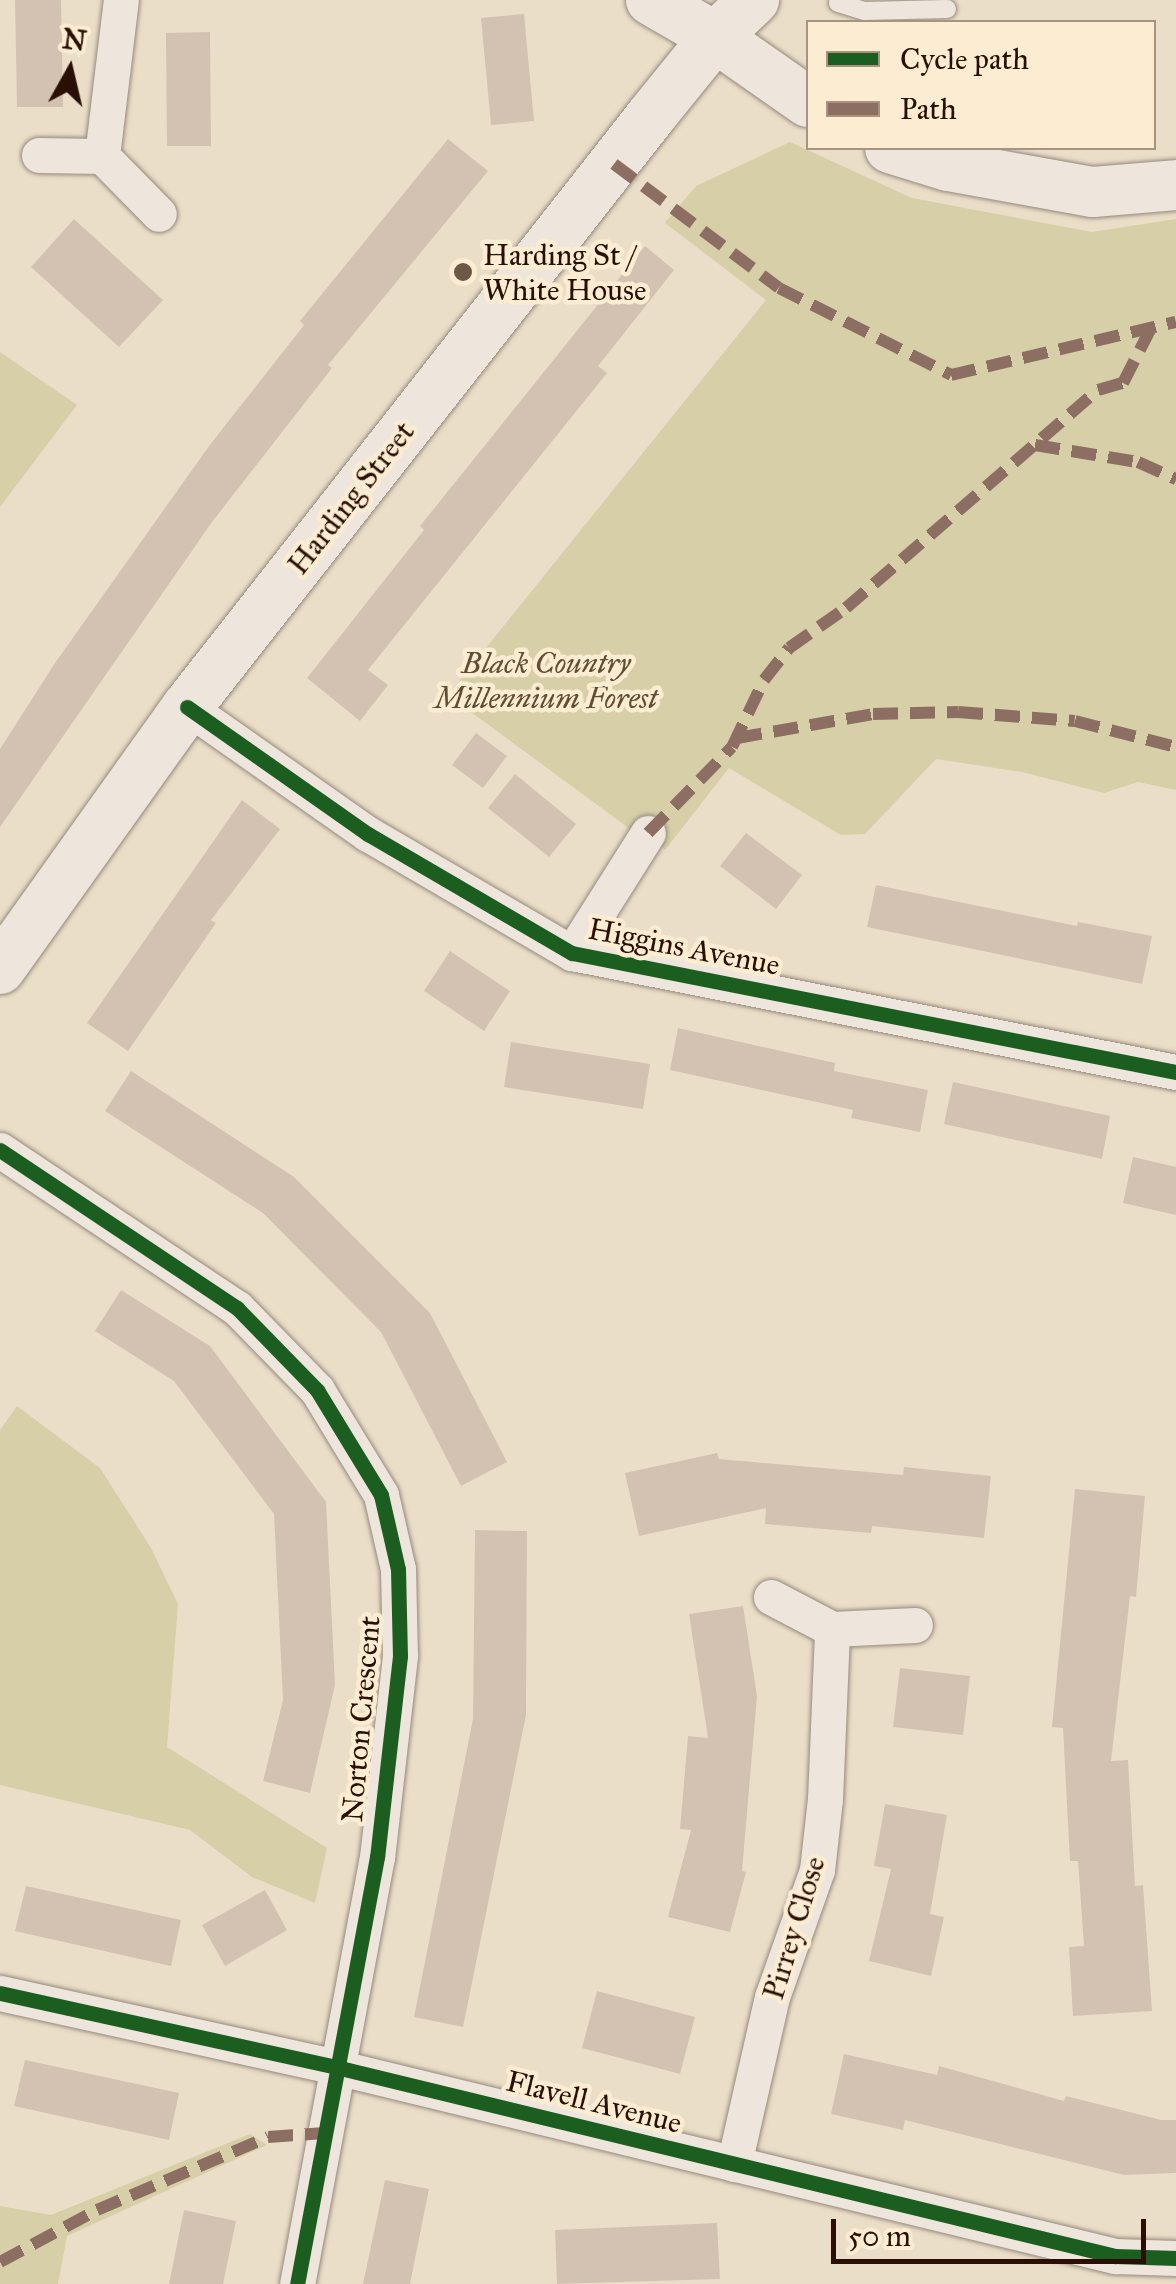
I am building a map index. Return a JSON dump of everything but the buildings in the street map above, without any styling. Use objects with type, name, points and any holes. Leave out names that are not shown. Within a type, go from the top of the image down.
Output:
[{"type":"main road","points":[[651,0],[715,37],[806,99]]},
{"type":"main road","name":"Harding Street","points":[[0,970],[187,707],[715,37],[754,0]]},
{"type":"main road","points":[[896,150],[948,166],[1093,192],[1176,185]]},
{"type":"street","points":[[102,156],[121,0]]},
{"type":"street","points":[[39,155],[102,156],[160,214]]},
{"type":"street","name":"Higgins Avenue","points":[[187,707],[368,834],[572,954],[1176,1072]]},
{"type":"street","points":[[572,954],[648,833]]},
{"type":"street","name":"Norton Crescent","points":[[0,1150],[237,1308],[318,1390],[380,1495],[398,1569],[400,1656],[377,1857],[297,2284]]},
{"type":"street","points":[[770,1597],[832,1629],[914,1625]]},
{"type":"street","name":"Pirrey Close","points":[[734,2164],[772,1997],[816,1870],[825,1799],[832,1629]]},
{"type":"street","name":"Flavell Avenue","points":[[0,1994],[336,2067],[734,2164],[1116,2270],[1176,2258]]},
{"type":"lane","points":[[838,2],[865,11],[947,9]]},
{"type":"green space","name":"Black Country Millennium Forest","points":[[790,142],[912,198],[1092,232],[1176,219],[1176,790],[1138,782],[1104,793],[1022,772],[936,759],[865,834],[841,835],[729,768],[665,850],[633,824],[630,829],[448,695],[766,300],[665,223],[696,186]]},
{"type":"green space","points":[[0,352],[77,405],[0,507]]},
{"type":"green space","points":[[17,1406],[100,1468],[151,1548],[178,1604],[167,1747],[327,1848],[315,1903],[252,1877],[190,1830],[0,1785],[0,1430]]},
{"type":"green space","points":[[250,2134],[267,2145],[67,2236],[58,2284],[0,2284],[0,2206],[51,2215]]},
{"type":"marked path","points":[[614,164],[779,288],[951,375],[1176,322]]},
{"type":"marked path","points":[[648,833],[732,747],[764,680],[789,648],[846,608],[1098,390],[1123,383],[1151,328]]},
{"type":"marked path","points":[[1035,445],[1138,462],[1176,479]]},
{"type":"marked path","points":[[737,738],[873,714],[958,712],[1075,721],[1176,747]]},
{"type":"marked path","points":[[0,2262],[97,2210],[268,2137],[325,2133]]},
{"type":"cycle path","points":[[187,707],[368,834],[572,953],[1176,1072]]},
{"type":"cycle path","points":[[0,1150],[237,1308],[317,1390],[381,1495],[398,1569],[400,1656],[377,1857],[297,2284]]},
{"type":"cycle path","points":[[0,1993],[336,2067],[1115,2256],[1176,2258]]},
{"type":"place","name":"Harding St / White House","points":[[463,272]]}]
